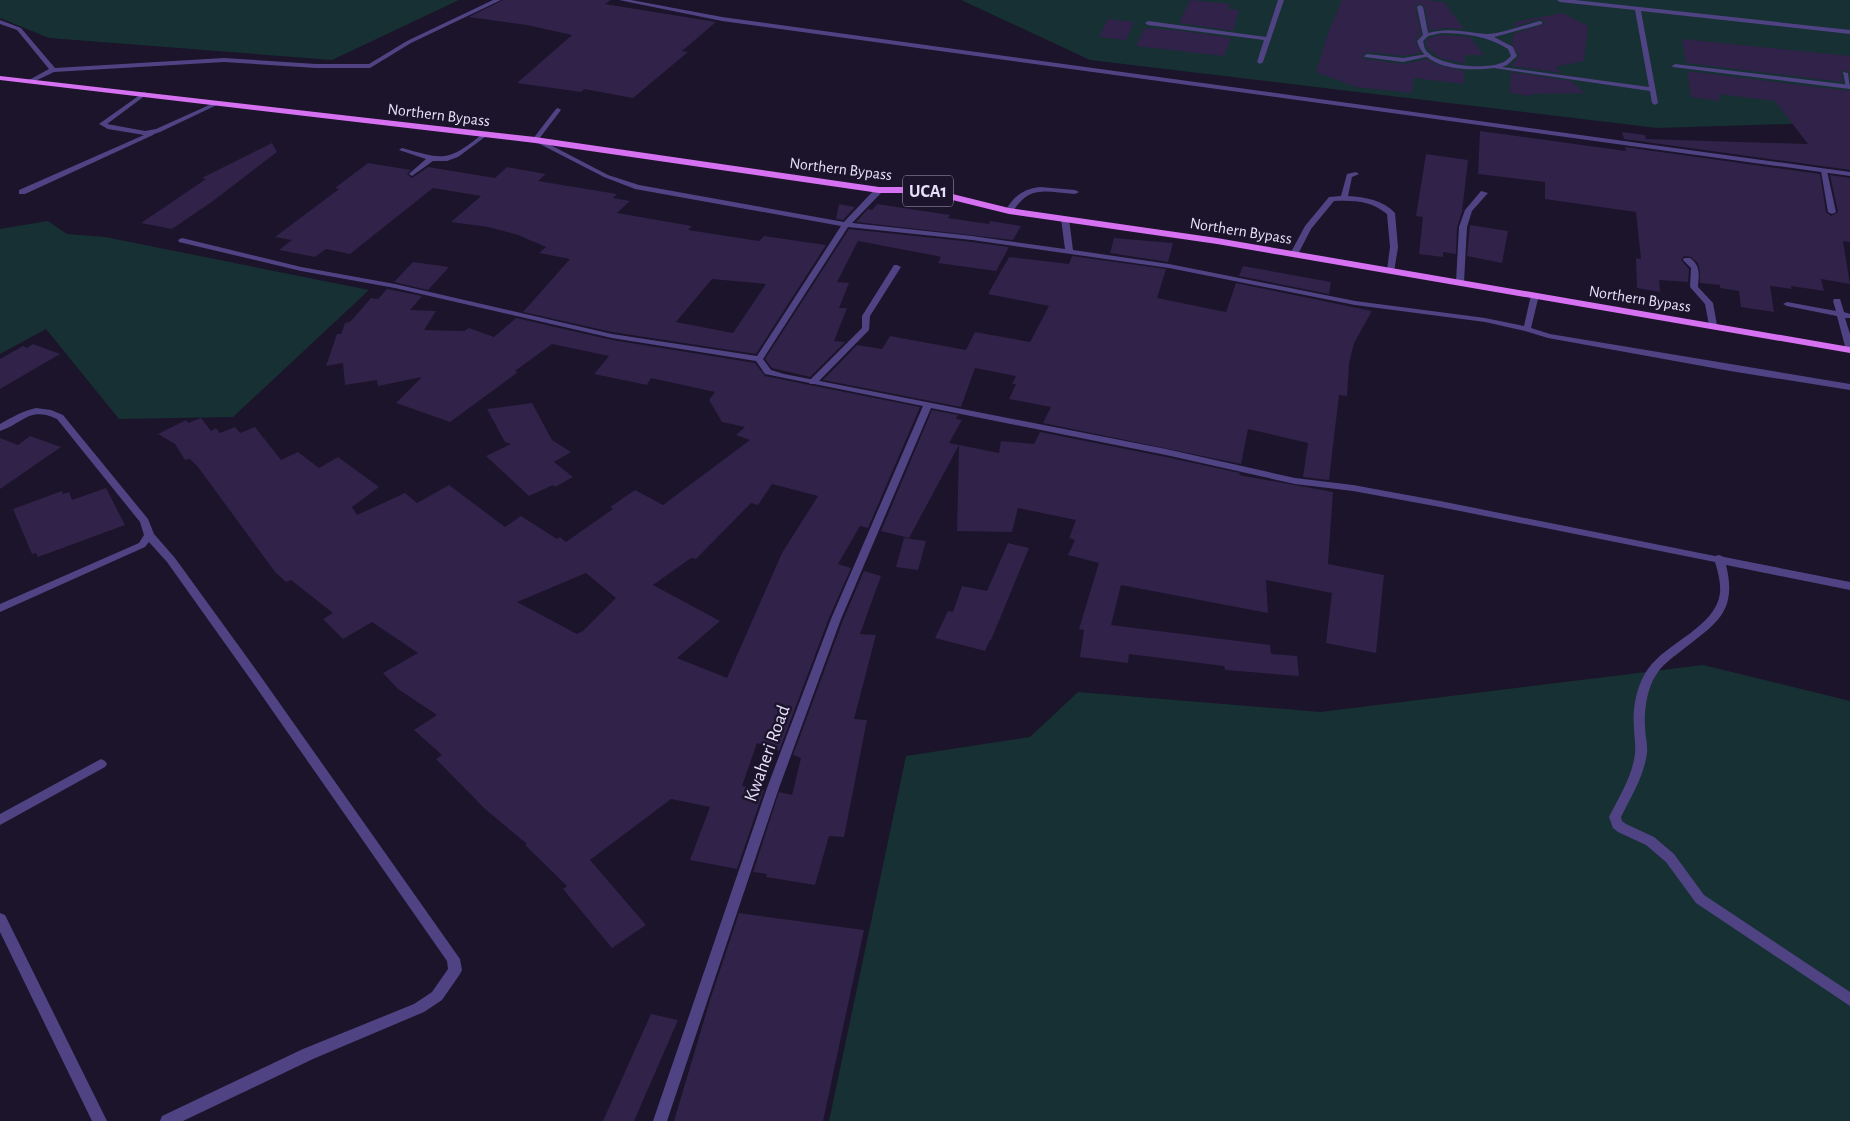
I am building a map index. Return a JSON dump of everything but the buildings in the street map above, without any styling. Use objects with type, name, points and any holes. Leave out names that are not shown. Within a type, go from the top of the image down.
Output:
[{"type":"main road","name":"Northern Bypass","points":[[0,78],[535,140],[879,190],[924,190],[1008,211],[1391,270],[1850,350]]},
{"type":"street","points":[[31,81],[53,70],[234,60],[316,66],[370,66],[409,42],[498,0]]},
{"type":"street","points":[[622,0],[722,19],[1850,174]]},
{"type":"street","points":[[1260,62],[1281,0]]},
{"type":"street","points":[[1560,0],[1850,32]]},
{"type":"street","points":[[1420,7],[1426,35]]},
{"type":"street","points":[[1638,9],[1655,103]]},
{"type":"street","points":[[0,22],[19,29],[53,70]]},
{"type":"street","points":[[1148,23],[1268,38]]},
{"type":"street","points":[[1490,36],[1540,23]]},
{"type":"street","points":[[1427,56],[1420,48],[1420,41],[1426,35],[1441,31],[1461,31],[1490,36],[1511,48],[1514,56],[1507,63],[1491,67]]},
{"type":"street","points":[[1367,56],[1403,60],[1427,56],[1455,66],[1491,67],[1652,89]]},
{"type":"street","points":[[1675,66],[1849,87],[1845,74]]},
{"type":"street","points":[[144,94],[102,124],[108,127],[146,133],[158,131]]},
{"type":"street","points":[[22,192],[218,103]]},
{"type":"street","points":[[558,110],[535,140],[606,176],[638,187],[846,225],[972,238],[1170,266],[1355,303],[1485,320],[1527,329],[1548,336],[1850,387]]},
{"type":"street","points":[[402,150],[431,159],[447,159],[461,154],[486,134]]},
{"type":"street","points":[[412,174],[431,159]]},
{"type":"street","points":[[1824,171],[1832,212]]},
{"type":"street","points":[[1344,198],[1349,175],[1356,174]]},
{"type":"street","points":[[758,360],[846,225],[879,190]]},
{"type":"street","points":[[1008,211],[1017,199],[1026,192],[1042,190],[1075,192]]},
{"type":"street","points":[[1460,282],[1463,227],[1468,210],[1484,193]]},
{"type":"street","points":[[1294,254],[1308,228],[1325,205],[1332,199],[1344,198],[1375,203],[1391,213],[1394,247],[1391,270]]},
{"type":"street","points":[[1065,219],[1069,252]]},
{"type":"street","points":[[182,240],[300,270],[395,286],[612,336],[758,360],[768,372],[813,382],[1166,452],[1295,481],[1353,488],[1440,504],[1628,543],[1719,558],[1850,586]]},
{"type":"street","points":[[1687,260],[1693,263],[1696,268],[1694,287],[1709,303],[1713,325]]},
{"type":"street","points":[[813,382],[866,328],[866,316],[898,267]]},
{"type":"street","points":[[1527,329],[1535,295]]},
{"type":"street","points":[[1837,301],[1846,316],[1850,350]]},
{"type":"street","points":[[1787,304],[1846,316]]},
{"type":"street","name":"Kwaheri Road","points":[[660,1121],[773,788],[836,619],[928,405]]},
{"type":"street","points":[[0,428],[31,412],[49,412],[60,418],[145,521],[149,535],[171,560],[261,685],[453,959],[455,970],[437,996],[419,1008],[308,1054],[167,1121]]},
{"type":"street","points":[[0,608],[142,545],[149,535]]},
{"type":"street","points":[[1719,558],[1725,593],[1721,610],[1710,622],[1668,654],[1653,671],[1645,688],[1639,722],[1641,751],[1635,779],[1615,817],[1616,824],[1650,841],[1670,858],[1700,899],[1850,1000]]},
{"type":"street","points":[[0,820],[101,764]]},
{"type":"street","points":[[0,919],[100,1121]]},
{"type":"green space","points":[[0,0],[459,0],[332,60],[49,38],[0,18]]},
{"type":"green space","points":[[961,0],[1850,0],[1850,118],[1823,123],[1657,128],[1090,60]]},
{"type":"green space","points":[[48,221],[67,234],[105,237],[369,290],[233,417],[119,419],[46,329],[0,354],[0,229]]},
{"type":"green space","points":[[1703,665],[1850,701],[1850,1121],[829,1121],[906,756],[1030,737],[1078,692],[1320,712]]}]
